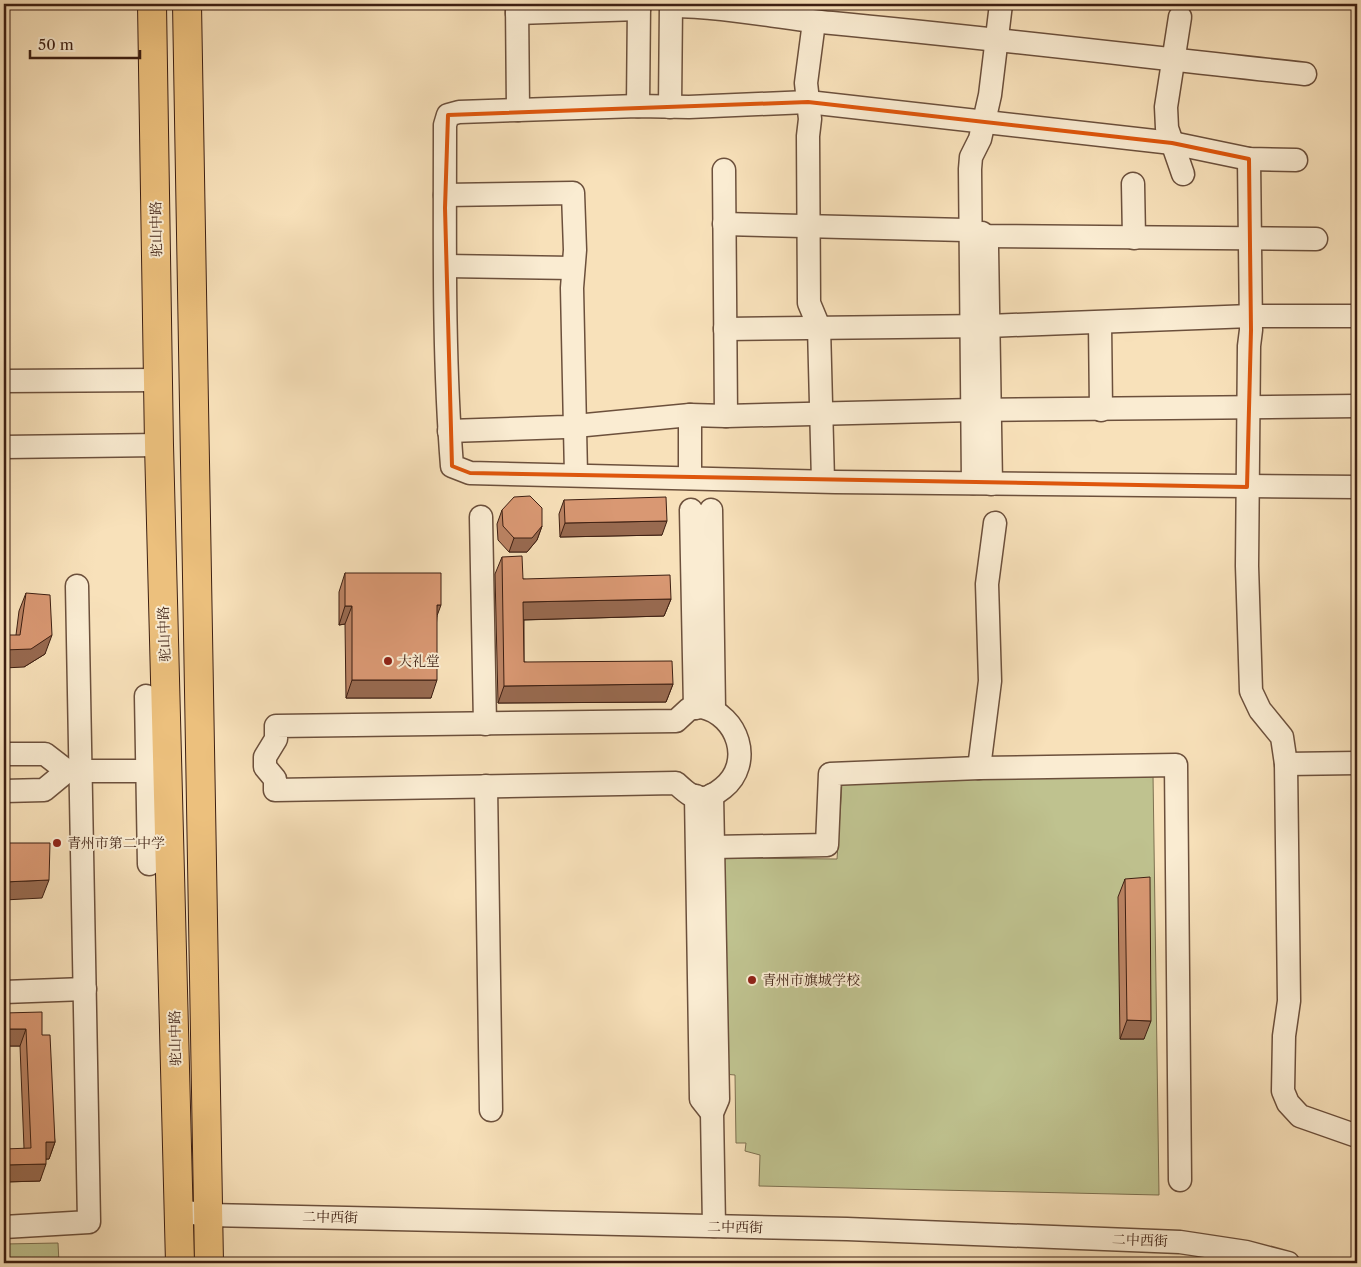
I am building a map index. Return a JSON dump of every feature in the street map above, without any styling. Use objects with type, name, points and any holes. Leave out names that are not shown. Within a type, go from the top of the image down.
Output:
[{"type":"main road","name":"驼山中路","points":[[152,4],[159,445],[180,1263]]},
{"type":"main road","points":[[187,4],[209,1263]]},
{"type":"street","points":[[982,483],[977,234],[971,181],[971,157],[980,139],[984,122],[998,38],[1001,4]]},
{"type":"street","points":[[670,107],[671,5],[704,6],[814,22],[998,38],[1305,74]]},
{"type":"street","points":[[518,110],[517,8],[639,6],[638,106]]},
{"type":"street","points":[[1180,16],[1166,107],[1167,128],[1184,174]]},
{"type":"street","points":[[814,22],[806,83],[808,102],[809,303],[819,327],[823,482]]},
{"type":"street","points":[[1296,160],[1249,159],[1172,144],[808,102],[459,112],[448,115],[445,125],[445,195],[449,431],[452,466],[470,473],[823,482],[1357,487]]},
{"type":"street","points":[[1249,159],[1251,316],[1247,487],[1251,691],[1260,710],[1282,737],[1286,764],[1289,1001],[1284,1036],[1283,1092],[1288,1103],[1300,1116],[1357,1136]]},
{"type":"street","points":[[724,170],[726,416]]},
{"type":"street","points":[[1133,184],[1134,238]]},
{"type":"street","points":[[445,195],[573,193],[576,475]]},
{"type":"street","points":[[724,224],[965,230],[977,234],[1134,238],[1249,237],[1316,239]]},
{"type":"street","points":[[446,266],[573,268]]},
{"type":"street","points":[[725,329],[1100,324],[1251,316],[1357,316]]},
{"type":"street","points":[[1100,324],[1101,410]]},
{"type":"street","points":[[4,381],[158,380]]},
{"type":"street","points":[[449,431],[576,424],[690,414],[726,416],[981,410],[1248,409],[1357,406]]},
{"type":"street","points":[[690,414],[690,478]]},
{"type":"street","points":[[4,447],[159,445]]},
{"type":"street","points":[[701,510],[705,709]]},
{"type":"street","points":[[481,517],[485,724]]},
{"type":"street","points":[[980,768],[990,681],[987,584],[995,523]]},
{"type":"street","points":[[4,1226],[89,1222],[84,989],[74,771],[77,586]]},
{"type":"street","points":[[146,696],[149,864]]},
{"type":"street","points":[[690,709],[705,709],[735,731],[740,744],[740,758],[730,783],[704,796],[689,795],[676,783],[275,790],[275,779],[265,767],[265,757],[276,739],[276,726],[485,724],[676,721],[690,709]]},
{"type":"street","points":[[4,754],[46,754],[74,771],[148,771]]},
{"type":"street","points":[[1286,764],[1357,763]]},
{"type":"street","points":[[713,847],[828,845],[830,774],[980,768],[1176,765],[1180,1180]]},
{"type":"street","points":[[4,791],[44,790],[74,771]]},
{"type":"street","points":[[486,786],[491,1110]]},
{"type":"street","points":[[704,796],[713,847],[718,1099],[712,1113],[714,1226]]},
{"type":"street","points":[[704,796],[701,1100],[712,1113]]},
{"type":"street","points":[[4,992],[84,989]]},
{"type":"street","name":"二中西街","points":[[179,1211],[208,1215],[714,1226],[1180,1242],[1246,1252],[1288,1263]]},
{"type":"highlighted area","points":[[808,102],[1172,143],[1249,159],[1251,330],[1247,487],[470,473],[452,466],[445,208],[448,115]]},
{"type":"green space","points":[[1153,774],[1159,1195],[759,1186],[760,1155],[745,1151],[746,1143],[736,1143],[735,1075],[723,1074],[721,863],[727,858],[837,859],[842,783]]},
{"type":"green space","points":[[58,1243],[59,1263],[4,1263],[4,1244]]},
{"type":"building","points":[[530,496],[542,508],[542,526],[532,538],[514,538],[503,526],[502,510],[514,497]]},
{"type":"building","points":[[666,497],[667,521],[565,523],[564,500]]},
{"type":"building","points":[[522,556],[523,579],[670,575],[671,599],[523,602],[524,662],[672,661],[673,684],[504,686],[502,557]]},
{"type":"building","name":"大礼堂","points":[[345,573],[441,573],[441,605],[437,605],[437,680],[352,680],[352,606],[345,606]]},
{"type":"building","points":[[26,593],[50,595],[52,635],[31,649],[4,650],[4,635],[20,635]]},
{"type":"building","points":[[4,843],[50,843],[49,880],[4,882]]},
{"type":"building","points":[[1150,877],[1151,1021],[1127,1020],[1125,879]]},
{"type":"building","points":[[42,1012],[42,1035],[50,1035],[55,1142],[46,1142],[46,1164],[4,1165],[4,1149],[31,1148],[26,1029],[4,1029],[4,1013]]},
{"type":"place","name":"大礼堂","points":[[388,661]]},
{"type":"place","name":"青州市第二中学","points":[[57,843]]},
{"type":"place","name":"青州市旗城学校","points":[[752,980]]}]
